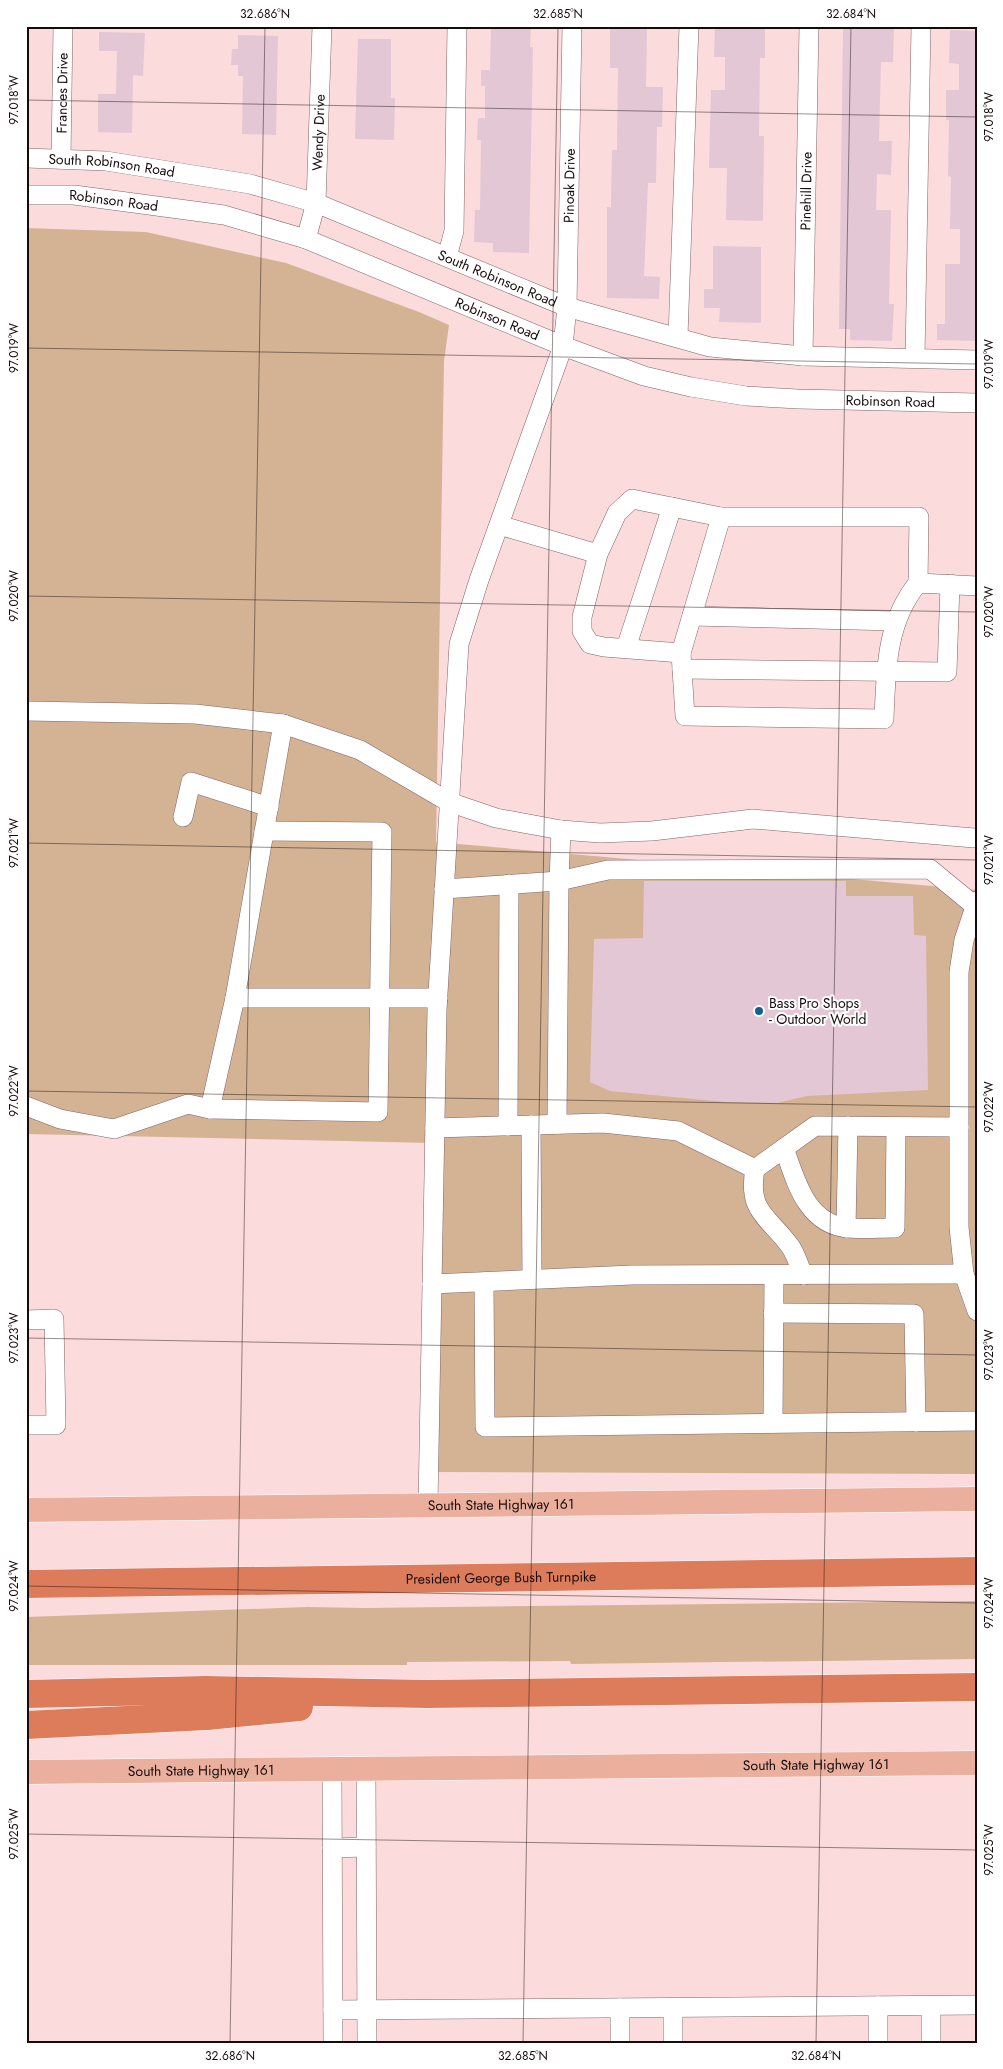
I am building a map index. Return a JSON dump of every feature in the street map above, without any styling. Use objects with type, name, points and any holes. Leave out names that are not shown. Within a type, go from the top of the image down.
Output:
[{"type":"highway","points":[[26,1571],[127,1581]]},
{"type":"highway","name":"President George Bush Turnpike","points":[[26,1584],[127,1581],[977,1571]]},
{"type":"highway","points":[[26,1694],[206,1690],[427,1694],[977,1687]]},
{"type":"highway","points":[[26,1726],[207,1716],[427,1694]]},
{"type":"main road","name":"South State Highway 161","points":[[26,1510],[977,1499]]},
{"type":"main road","name":"South State Highway 161","points":[[26,1772],[977,1763]]},
{"type":"street","name":"Frances Drive","points":[[61,159],[64,26]]},
{"type":"street","name":"Wendy Drive","points":[[306,239],[316,203],[322,26]]},
{"type":"street","points":[[447,257],[454,230],[457,26]]},
{"type":"street","name":"Pinoak Drive","points":[[428,1505],[438,998],[459,644],[499,524],[563,346],[567,307],[572,26]]},
{"type":"street","points":[[678,338],[689,26]]},
{"type":"street","name":"Pinehill Drive","points":[[803,356],[809,26]]},
{"type":"street","points":[[915,358],[921,26]]},
{"type":"street","name":"South Robinson Road","points":[[26,158],[106,161],[250,184],[316,203],[567,307],[710,347],[803,356],[977,360]]},
{"type":"street","name":"Robinson Road","points":[[26,195],[74,195],[224,215],[306,239],[563,346],[644,376],[691,388],[746,396],[977,403]]},
{"type":"street","points":[[721,517],[692,616],[682,661],[685,716],[884,719],[886,672],[895,621],[905,598],[918,583],[919,518],[721,517],[632,499],[617,513],[598,554],[582,617],[582,631],[590,644],[626,648],[682,661],[886,672],[947,672],[950,584]]},
{"type":"street","points":[[626,648],[672,507]]},
{"type":"street","points":[[499,524],[598,554]]},
{"type":"street","points":[[918,583],[977,586]]},
{"type":"street","points":[[692,616],[895,621]]},
{"type":"street","points":[[26,710],[195,714],[283,724],[360,750],[450,802],[496,818],[561,830],[600,833],[652,830],[753,819],[976,841]]},
{"type":"street","points":[[210,1109],[236,998],[283,724]]},
{"type":"street","points":[[183,817],[191,782],[269,806]]},
{"type":"street","points":[[557,1124],[561,830]]},
{"type":"street","points":[[26,1106],[60,1119],[114,1129],[188,1104],[210,1109],[378,1112],[382,832],[264,831]]},
{"type":"street","points":[[444,889],[559,881],[608,870],[930,869],[976,903],[970,940],[959,972],[959,1127],[968,1178],[959,1227],[964,1274],[977,1311]]},
{"type":"street","points":[[508,1126],[509,884]]},
{"type":"street","points":[[236,998],[438,998]]},
{"type":"street","points":[[435,1128],[603,1123],[678,1131],[755,1169]]},
{"type":"street","points":[[531,1125],[532,1279]]},
{"type":"street","points":[[803,1275],[791,1247],[763,1217],[754,1197],[753,1182],[755,1169],[815,1126],[959,1127]]},
{"type":"street","points":[[846,1228],[848,1126]]},
{"type":"street","points":[[784,1148],[804,1201],[823,1220],[846,1228],[895,1228],[896,1126]]},
{"type":"street","points":[[432,1284],[614,1276],[964,1274]]},
{"type":"street","points":[[773,1423],[774,1275]]},
{"type":"street","points":[[484,1282],[485,1427],[977,1421]]},
{"type":"street","points":[[774,1313],[914,1314],[916,1422]]},
{"type":"street","points":[[26,1320],[54,1319],[56,1425],[26,1425]]},
{"type":"street","points":[[366,1768],[367,2043]]},
{"type":"street","points":[[332,1769],[333,2043]]},
{"type":"street","points":[[332,1848],[366,1847]]},
{"type":"street","points":[[878,2006],[878,2043]]},
{"type":"street","points":[[931,2043],[932,2006]]},
{"type":"street","points":[[333,2010],[977,2006]]},
{"type":"street","points":[[620,2008],[620,2043]]},
{"type":"street","points":[[673,2008],[673,2043]]},
{"type":"shaded area","points":[[26,228],[146,232],[286,263],[449,325],[444,361],[436,842],[977,890],[977,1474],[426,1472],[432,1143],[26,1134]]},
{"type":"shaded area","points":[[977,1601],[977,1659],[571,1664],[570,1661],[407,1662],[407,1665],[26,1665],[26,1617],[307,1607],[365,1608]]},
{"type":"building","points":[[491,26],[531,26],[530,47],[533,47],[529,253],[493,252],[493,243],[474,242],[475,210],[480,210],[481,140],[477,140],[478,118],[485,118],[485,86],[481,86],[481,70],[490,70]]},
{"type":"building","points":[[715,26],[765,26],[765,58],[760,58],[759,136],[764,136],[763,221],[726,220],[727,168],[709,168],[711,90],[725,90],[725,57],[714,57]]},
{"type":"building","points":[[843,28],[894,28],[893,62],[881,62],[879,141],[892,141],[891,175],[877,174],[876,210],[891,210],[889,304],[894,304],[892,341],[850,340],[850,329],[839,329]]},
{"type":"building","points":[[610,29],[647,29],[646,87],[663,87],[662,127],[657,127],[656,183],[648,183],[644,276],[660,277],[659,299],[607,298],[607,207],[611,207],[612,150],[617,150],[618,68],[610,68]]},
{"type":"building","points":[[950,30],[977,31],[977,341],[937,340],[937,324],[945,324],[945,264],[960,264],[960,229],[950,229],[951,177],[948,176],[949,120],[946,120],[946,90],[959,90],[959,64],[949,63]]},
{"type":"building","points":[[99,32],[145,33],[143,76],[133,75],[132,133],[98,132],[98,94],[116,94],[117,51],[99,51]]},
{"type":"building","points":[[238,35],[278,36],[276,135],[242,134],[243,76],[238,76],[238,65],[231,65],[232,49],[238,49]]},
{"type":"building","points":[[358,39],[391,39],[391,98],[395,98],[394,140],[355,139]]},
{"type":"building","points":[[713,246],[761,247],[761,323],[719,322],[720,308],[704,308],[704,289],[713,289]]},
{"type":"building","name":"Bass Pro Shops - Outdoor World","points":[[644,881],[846,881],[846,896],[913,896],[914,935],[926,936],[928,1090],[807,1096],[777,1103],[725,1102],[610,1091],[590,1082],[594,939],[643,938]]},
{"type":"place","name":"Bass Pro Shops - Outdoor World","points":[[759,1011]]}]
